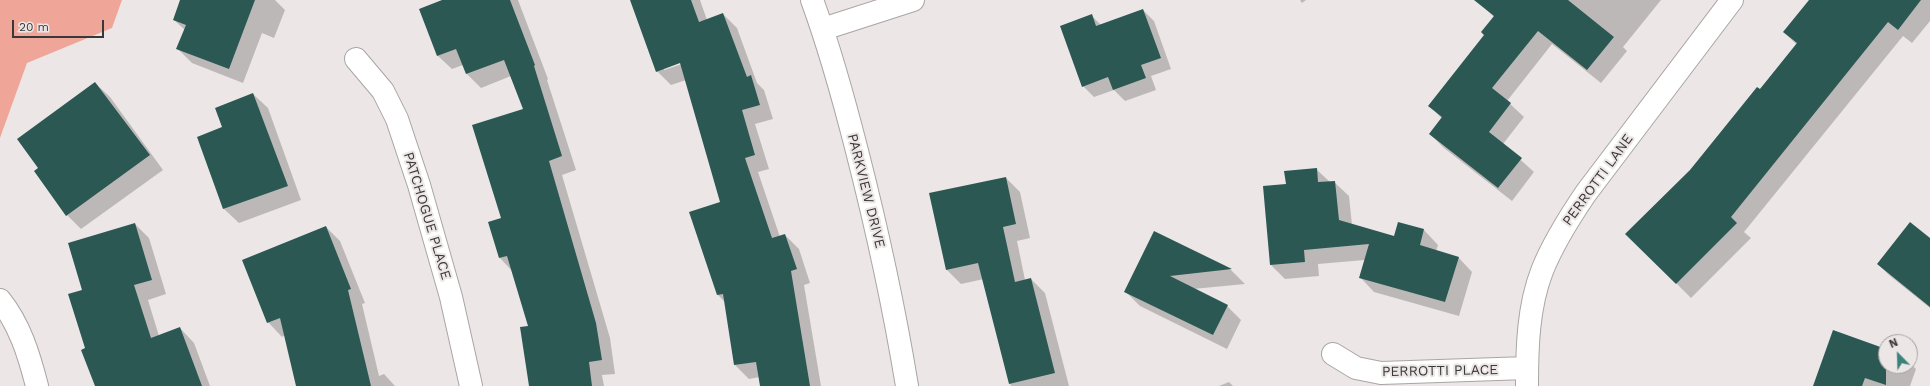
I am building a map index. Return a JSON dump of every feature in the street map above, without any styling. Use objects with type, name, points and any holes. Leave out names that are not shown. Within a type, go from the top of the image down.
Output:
[{"type":"street","name":"PARKVIEW DRIVE","points":[[812,0],[823,29],[867,191],[885,268],[907,386]]},
{"type":"street","points":[[823,29],[913,0]]},
{"type":"street","name":"PERROTTI LANE","points":[[1527,377],[1535,294],[1542,271],[1565,224],[1586,193],[1732,0]]},
{"type":"street","name":"PATCHOGUE PLACE","points":[[356,59],[383,91],[396,120],[419,185],[451,297],[471,386]]},
{"type":"street","points":[[0,300],[14,322],[24,344],[37,386]]},
{"type":"street","name":"PERROTTI PLACE","points":[[1333,354],[1356,368],[1381,373],[1527,377]]},
{"type":"shaded area","points":[[0,0],[122,0],[112,28],[27,63],[0,138]]},
{"type":"building","points":[[180,0],[255,0],[229,69],[176,49],[186,25],[173,20]]},
{"type":"building","points":[[442,0],[510,0],[535,65],[534,66],[562,156],[549,161],[596,323],[602,360],[589,362],[592,386],[529,386],[520,327],[528,326],[507,256],[499,258],[488,222],[501,218],[472,125],[523,109],[504,60],[466,74],[456,49],[437,56],[419,9]]},
{"type":"building","points":[[630,0],[691,0],[699,22],[723,13],[747,77],[751,75],[760,105],[742,110],[755,155],[745,158],[772,238],[785,234],[797,269],[791,271],[810,386],[760,386],[756,362],[734,365],[723,294],[717,295],[689,212],[720,202],[680,63],[656,72]]},
{"type":"building","points":[[1474,0],[1568,0],[1614,37],[1587,70],[1538,31],[1492,88],[1511,103],[1489,132],[1522,158],[1498,188],[1429,134],[1442,117],[1428,106],[1484,35],[1481,32],[1494,16]]},
{"type":"building","points":[[1809,0],[1921,0],[1898,30],[1888,22],[1731,217],[1737,223],[1676,284],[1625,234],[1690,170],[1757,87],[1760,89],[1797,43],[1783,32]]},
{"type":"building","points":[[1143,9],[1161,58],[1141,65],[1146,78],[1113,90],[1108,77],[1082,87],[1060,26],[1092,14],[1096,26]]},
{"type":"building","points":[[95,82],[150,155],[66,216],[34,171],[38,168],[17,139]]},
{"type":"building","points":[[253,93],[288,186],[223,209],[197,137],[222,127],[215,108]]},
{"type":"building","points":[[1317,168],[1318,182],[1335,181],[1339,220],[1394,236],[1398,222],[1424,229],[1420,245],[1459,257],[1445,302],[1359,278],[1369,244],[1304,250],[1305,262],[1270,265],[1263,186],[1286,184],[1284,171]]},
{"type":"building","points":[[1006,177],[1016,224],[1003,227],[1015,282],[1031,278],[1055,373],[1009,384],[978,263],[946,270],[929,193]]},
{"type":"building","points":[[1910,222],[1930,238],[1930,307],[1877,264]]},
{"type":"building","points":[[135,223],[152,280],[134,285],[151,338],[180,327],[202,386],[95,386],[81,350],[85,348],[68,294],[82,290],[68,243]]},
{"type":"building","points":[[326,226],[351,289],[348,290],[371,386],[296,386],[280,318],[267,323],[242,260]]},
{"type":"building","points":[[1154,231],[1232,269],[1170,276],[1228,305],[1213,335],[1124,292]]},
{"type":"building","points":[[1833,330],[1878,346],[1878,374],[1886,374],[1886,385],[1865,378],[1862,386],[1813,386]]}]
